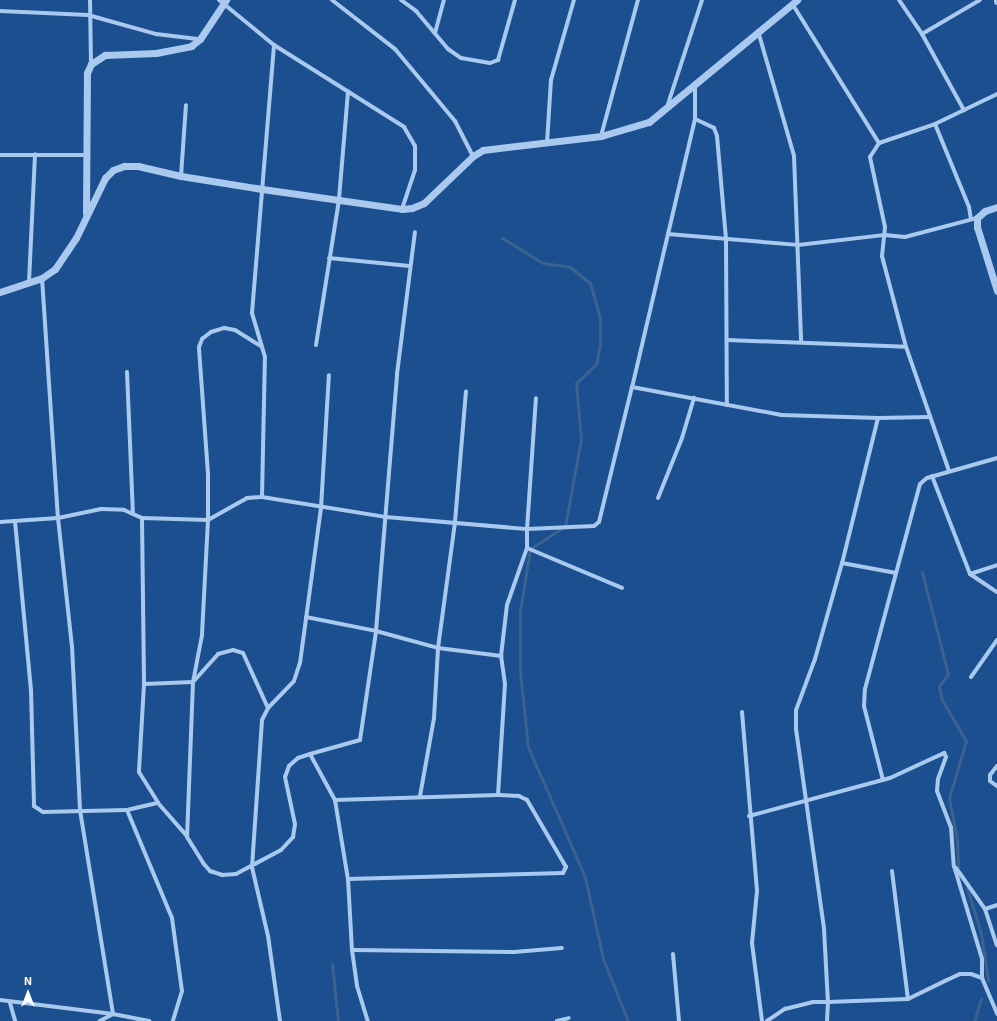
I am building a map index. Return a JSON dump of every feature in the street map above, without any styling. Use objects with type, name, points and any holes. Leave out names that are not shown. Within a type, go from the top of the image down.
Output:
[{"type":"street","points":[[86,215],[87,73],[91,64],[88,15],[90,0]]},
{"type":"street","points":[[332,0],[395,49],[455,121],[473,156]]},
{"type":"street","points":[[402,0],[416,11],[448,49],[461,58],[476,62],[495,62],[501,51],[515,0]]},
{"type":"street","points":[[435,33],[444,0]]},
{"type":"street","points":[[547,143],[551,80],[574,0]]},
{"type":"street","points":[[601,136],[638,0]]},
{"type":"street","points":[[667,108],[702,0]]},
{"type":"street","points":[[899,0],[922,34],[964,110]]},
{"type":"street","points":[[922,34],[980,0]]},
{"type":"street","points":[[91,64],[105,56],[184,48],[200,39],[223,1],[274,45],[404,127],[415,146],[415,170],[402,209]]},
{"type":"street","points":[[0,292],[42,278],[55,269],[72,246],[105,178],[113,170],[138,166],[181,176],[402,209],[424,203],[473,156],[483,150],[601,136],[636,128],[649,122],[758,31],[795,3],[879,143]]},
{"type":"street","points":[[0,11],[88,15],[156,34],[200,39]]},
{"type":"street","points":[[758,31],[794,156],[801,342]]},
{"type":"street","points":[[262,497],[265,357],[252,313],[274,45]]},
{"type":"street","points":[[0,522],[58,518],[101,509],[124,510],[142,518],[208,520],[247,498],[262,497],[322,508],[386,517],[528,529],[594,526],[599,522],[695,119],[695,83]]},
{"type":"street","points":[[316,345],[339,199],[348,91]]},
{"type":"street","points":[[949,471],[906,347],[882,256],[885,236],[870,157],[879,143],[935,124],[997,94]]},
{"type":"street","points":[[181,176],[186,105]]},
{"type":"street","points":[[695,119],[714,128],[717,136],[726,239],[727,405]]},
{"type":"street","points":[[935,124],[974,218],[997,291]]},
{"type":"street","points":[[29,282],[35,154]]},
{"type":"street","points":[[0,155],[86,155]]},
{"type":"street","points":[[668,234],[798,245],[885,236],[921,234],[974,218],[985,211],[997,207]]},
{"type":"street","points":[[142,518],[144,684],[139,772],[158,803],[187,836],[210,871],[222,875],[236,874],[252,867],[281,850],[293,836],[295,824],[285,777],[289,766],[298,758],[360,740],[376,631],[397,374],[415,232]]},
{"type":"street","points":[[330,258],[410,266]]},
{"type":"street","points":[[42,278],[58,518],[72,646],[80,810],[113,1014]]},
{"type":"street","points":[[187,836],[193,682],[202,635],[208,520],[208,474],[199,347],[202,339],[211,332],[224,328],[235,330],[261,346]]},
{"type":"street","points":[[727,340],[906,347]]},
{"type":"street","points":[[128,372],[133,514]]},
{"type":"street","points":[[280,1021],[268,936],[252,867],[262,720],[268,708],[294,681],[300,662],[322,508],[329,375]]},
{"type":"street","points":[[632,387],[782,415],[878,418],[930,417]]},
{"type":"street","points":[[420,796],[434,718],[438,648],[455,522],[466,391]]},
{"type":"street","points":[[498,795],[505,684],[501,656],[507,604],[527,548],[536,398]]},
{"type":"street","points":[[658,498],[680,444],[694,398]]},
{"type":"street","points":[[827,1021],[828,1002],[824,928],[796,729],[796,710],[815,659],[842,563],[878,418]]},
{"type":"street","points":[[883,780],[864,706],[865,689],[920,484],[932,476],[997,458]]},
{"type":"street","points":[[932,476],[970,574],[997,592]]},
{"type":"street","points":[[15,521],[31,690],[34,806],[43,812],[127,810],[158,803]]},
{"type":"street","points":[[527,548],[622,588]]},
{"type":"street","points":[[842,563],[896,573]]},
{"type":"street","points":[[970,574],[997,565]]},
{"type":"street","points":[[306,618],[376,631],[438,648],[501,656]]},
{"type":"street","points":[[971,677],[997,640]]},
{"type":"street","points":[[144,684],[193,682],[218,654],[233,650],[243,653],[268,708]]},
{"type":"street","points":[[742,712],[749,816],[757,892],[752,943],[762,1021]]},
{"type":"street","points":[[749,816],[883,780],[941,753],[946,754],[938,779],[937,791],[951,827],[954,866],[982,959],[982,978],[997,1014]]},
{"type":"street","points":[[310,754],[335,800],[348,879],[352,950],[357,986],[368,1021]]},
{"type":"street","points":[[997,766],[990,776],[990,781],[997,786]]},
{"type":"street","points":[[335,800],[420,796],[519,796],[527,800],[566,867],[563,873],[348,879]]},
{"type":"street","points":[[127,810],[172,918],[182,991],[173,1021]]},
{"type":"street","points":[[954,866],[985,908],[997,945]]},
{"type":"street","points":[[892,871],[908,999]]},
{"type":"street","points":[[985,908],[997,905]]},
{"type":"street","points":[[352,950],[514,952],[562,948]]},
{"type":"street","points":[[672,954],[679,1021]]},
{"type":"street","points":[[767,1021],[785,1009],[813,1002],[908,999],[960,974],[982,978]]},
{"type":"street","points":[[0,1000],[113,1014],[149,1021]]},
{"type":"street","points":[[10,1002],[15,1021]]},
{"type":"street","points":[[100,1021],[113,1014]]},
{"type":"street","points":[[557,1021],[569,1018]]},
{"type":"waterway","points":[[502,238],[543,263],[570,267],[590,283],[600,318],[600,344],[596,364],[576,383],[581,439],[565,526],[530,549],[520,611],[520,672],[528,747],[585,877],[603,959],[628,1021]]},
{"type":"waterway","points":[[922,572],[948,674],[939,686],[942,700],[966,741],[949,798],[957,839],[958,866]]},
{"type":"waterway","points":[[967,888],[981,933],[988,980]]},
{"type":"waterway","points":[[332,964],[338,1021]]},
{"type":"waterway","points":[[974,1021],[981,999]]}]
